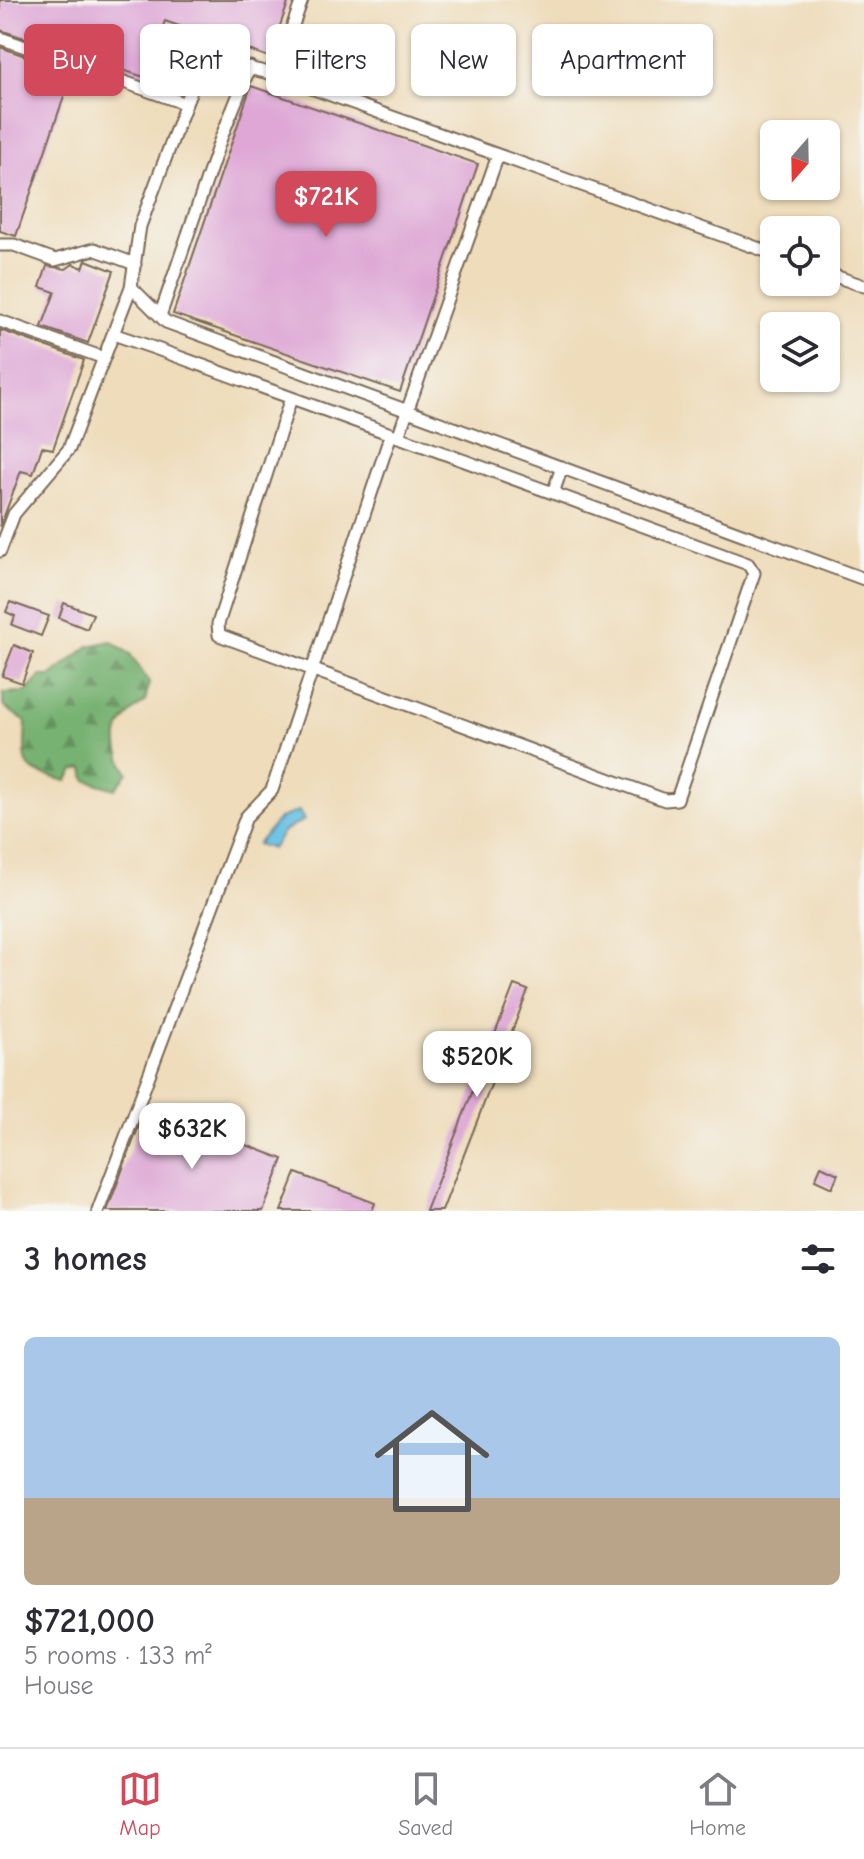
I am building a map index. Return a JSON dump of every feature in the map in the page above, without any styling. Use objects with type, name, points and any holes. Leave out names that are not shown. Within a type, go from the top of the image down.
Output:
[{"type":"lane","points":[[293,24],[302,0]]},
{"type":"lane","points":[[0,38],[186,104]]},
{"type":"lane","points":[[250,67],[266,72]]},
{"type":"lane","points":[[0,551],[14,514],[69,449],[131,287],[140,226],[189,96]]},
{"type":"lane","points":[[160,316],[238,96]]},
{"type":"lane","points":[[334,96],[760,249]]},
{"type":"lane","points":[[98,1211],[246,817],[272,790],[394,436],[498,155]]},
{"type":"lane","points":[[0,245],[14,245],[55,260],[94,249],[135,264]]},
{"type":"lane","points":[[840,278],[864,286]]},
{"type":"lane","points":[[131,287],[166,322],[864,579]]},
{"type":"lane","points":[[0,321],[104,358]]},
{"type":"lane","points":[[113,334],[291,398],[748,564],[754,573],[677,799],[665,800],[217,632],[291,398]]},
{"type":"lane","points":[[553,493],[562,467]]},
{"type":"green space","points":[[111,641],[130,654],[149,682],[145,702],[127,717],[118,734],[119,752],[128,773],[115,789],[86,780],[84,768],[74,770],[67,781],[33,770],[26,759],[26,722],[3,706],[3,693],[26,692],[41,676],[51,676],[89,646]]},
{"type":"water","points":[[299,811],[304,820],[283,832],[272,849],[257,844],[280,818]]},
{"type":"building","points":[[0,0],[289,0],[281,24],[266,24],[266,56],[250,50],[250,24],[174,24],[165,21],[164,24],[140,24],[140,76],[124,70],[124,24],[24,24],[24,38],[0,30]]},
{"type":"building","points":[[0,47],[24,56],[24,96],[64,96],[16,236],[0,231]]},
{"type":"building","points":[[251,86],[266,91],[266,96],[280,96],[478,164],[400,392],[173,314]]},
{"type":"building","points":[[86,260],[114,271],[88,343],[42,327],[55,292],[40,287],[47,266],[66,269],[73,264],[83,268]]},
{"type":"building","points":[[0,330],[84,360],[53,449],[42,447],[33,474],[21,471],[0,527]]},
{"type":"building","points":[[10,602],[49,616],[41,636],[12,625],[15,616],[6,612]]},
{"type":"building","points":[[64,603],[93,614],[87,629],[59,618]]},
{"type":"building","points":[[14,645],[33,653],[22,683],[2,676]]},
{"type":"building","points":[[514,985],[528,990],[442,1211],[426,1211]]},
{"type":"building","points":[[146,1107],[283,1159],[263,1211],[107,1211]]},
{"type":"building","points":[[821,1166],[838,1174],[832,1188],[815,1180]]},
{"type":"building","points":[[296,1173],[375,1203],[372,1211],[281,1211]]}]
